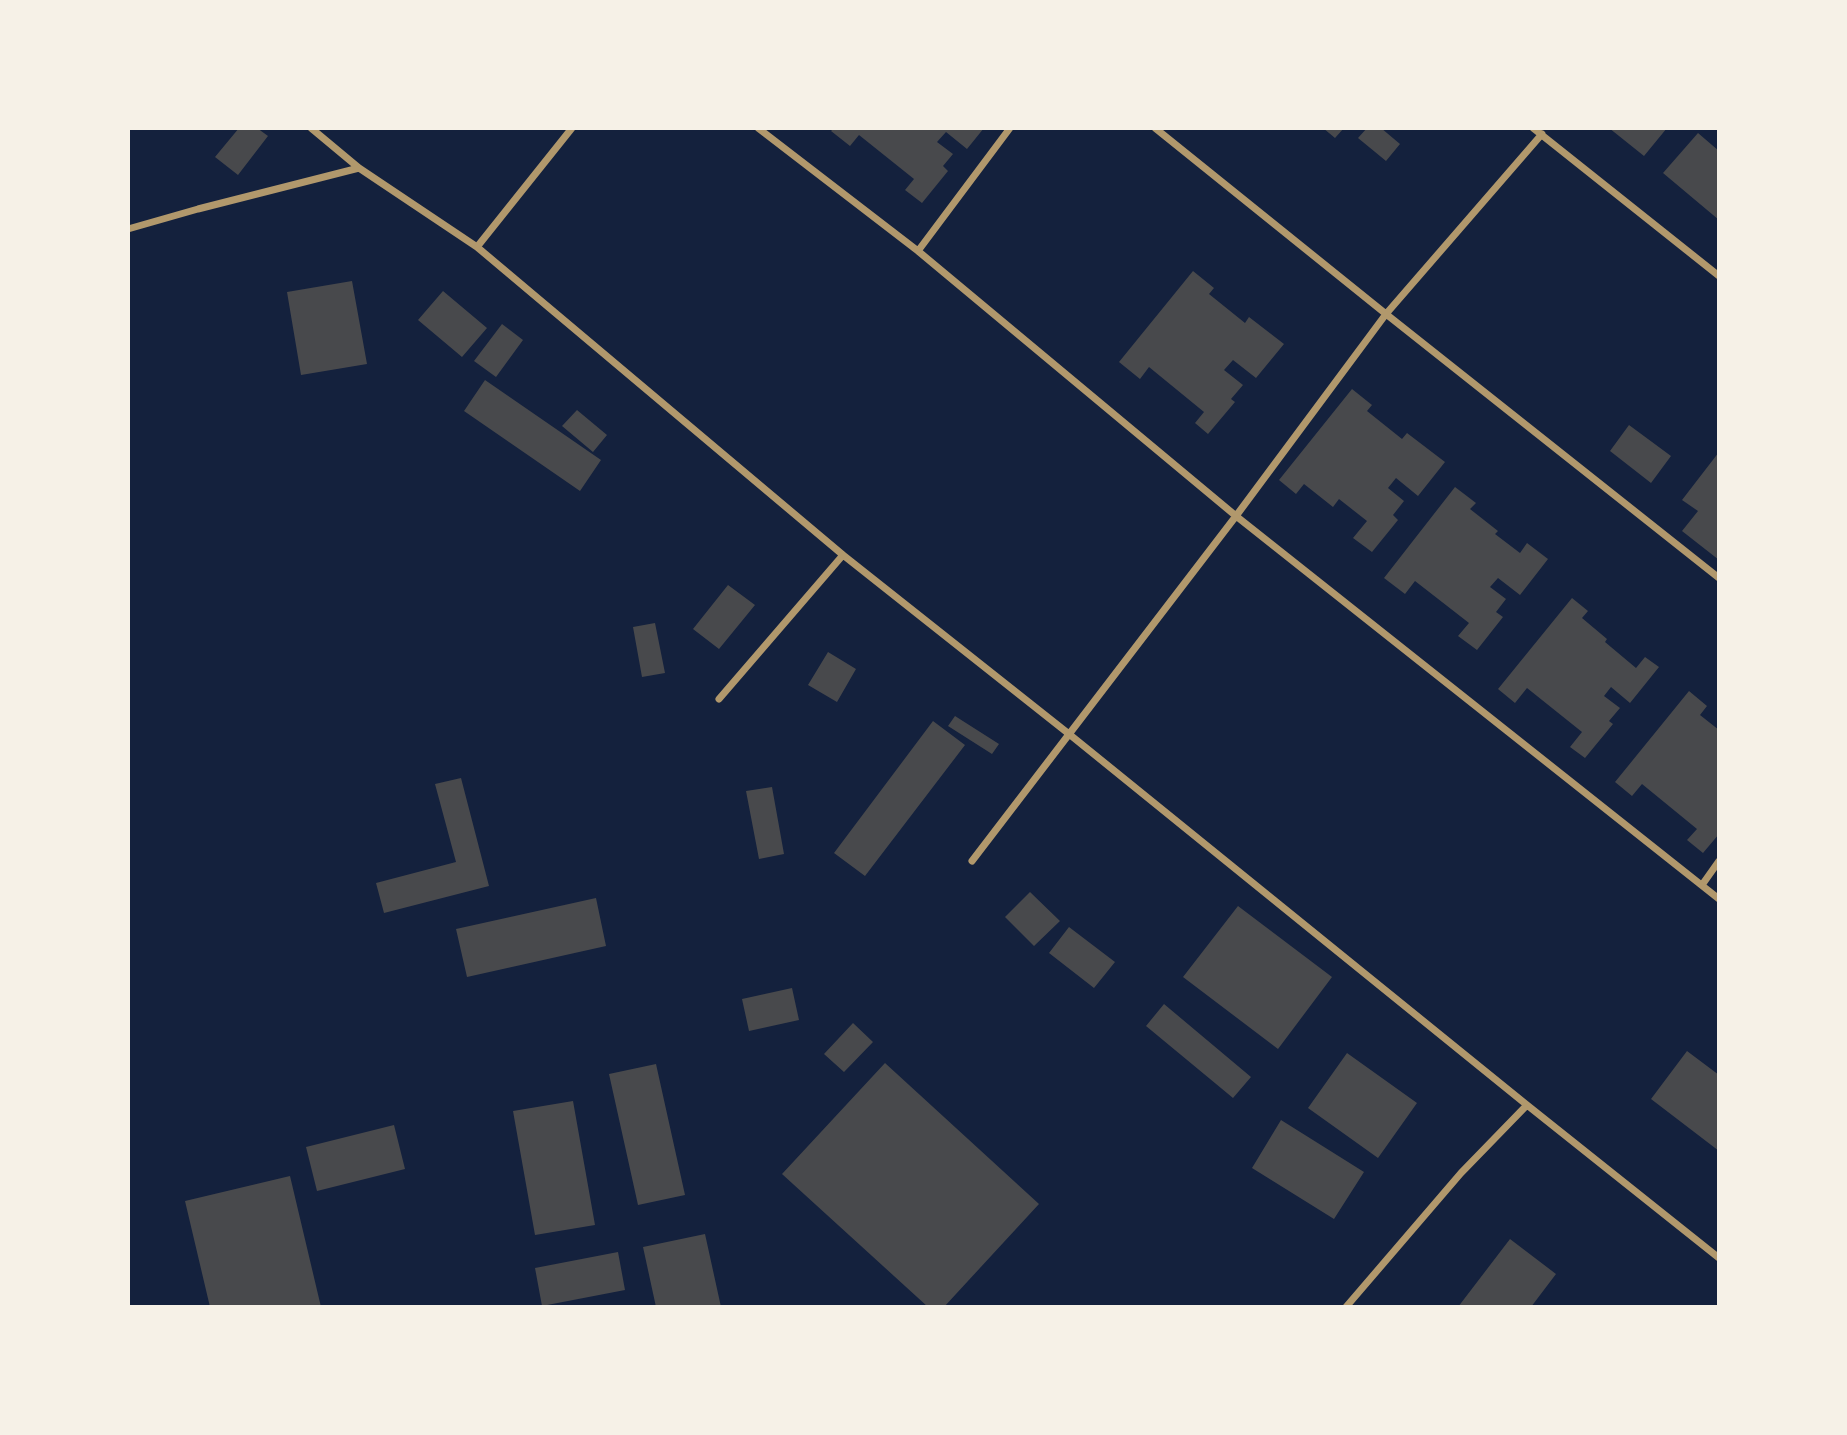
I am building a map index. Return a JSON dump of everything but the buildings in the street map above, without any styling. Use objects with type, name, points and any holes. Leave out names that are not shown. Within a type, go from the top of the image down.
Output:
[{"type":"street","points":[[311,128],[359,168],[477,247],[843,555],[1719,1258]]},
{"type":"street","points":[[477,247],[572,128]]},
{"type":"street","points":[[758,128],[918,251],[1236,516],[1719,899]]},
{"type":"street","points":[[918,251],[1010,128]]},
{"type":"street","points":[[1155,128],[1719,578]]},
{"type":"street","points":[[1533,128],[1719,276]]},
{"type":"street","points":[[972,861],[1236,516],[1386,314],[1542,134]]},
{"type":"street","points":[[128,229],[359,168]]},
{"type":"street","points":[[719,699],[843,555]]},
{"type":"street","points":[[1702,885],[1719,861]]},
{"type":"street","points":[[1346,1307],[1461,1173],[1527,1105]]}]
